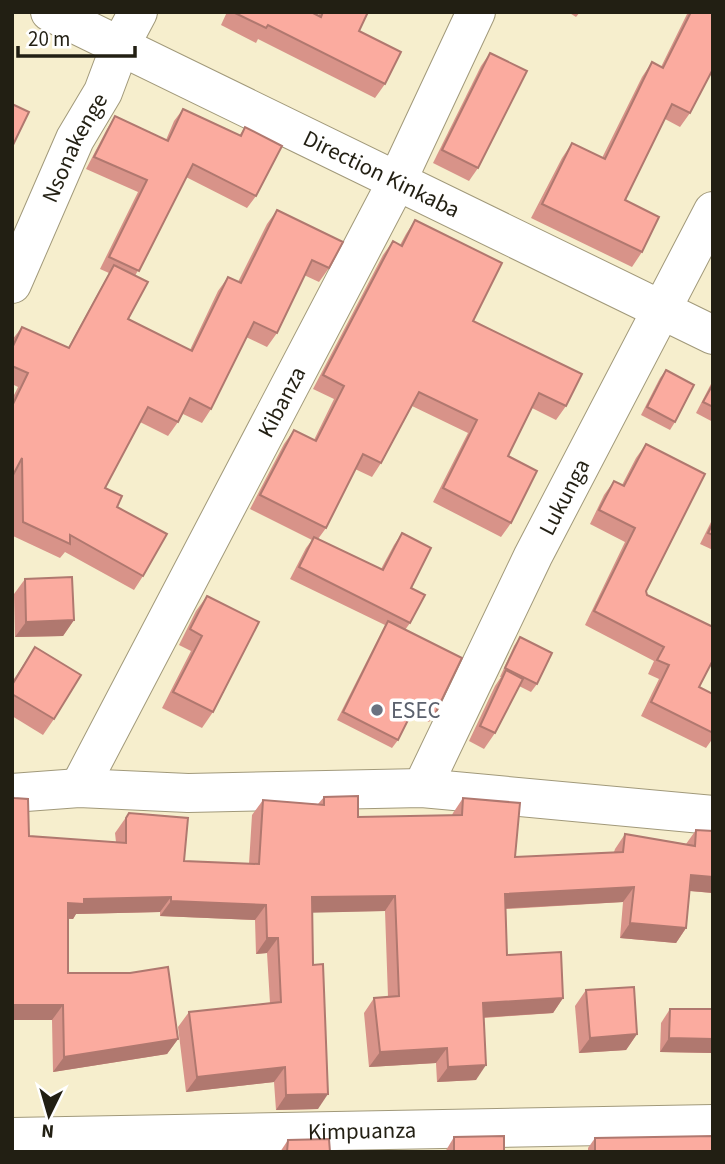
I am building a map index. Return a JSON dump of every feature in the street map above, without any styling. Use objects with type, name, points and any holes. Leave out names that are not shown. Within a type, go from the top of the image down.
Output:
[{"type":"street","name":"Direction Kinkaba","points":[[50,12],[129,28],[396,183],[662,313],[713,335]]},
{"type":"street","name":"Kibanza","points":[[79,788],[396,183],[476,12]]},
{"type":"street","name":"Nsonakenge","points":[[12,284],[75,139],[103,92],[129,28]]},
{"type":"street","name":"Lukunga","points":[[422,788],[533,556],[713,211]]},
{"type":"street","points":[[12,793],[79,788],[188,793],[422,788],[713,815]]},
{"type":"street","name":"Kimpuanza","points":[[12,1137],[713,1124]]},
{"type":"building","points":[[233,12],[311,12],[321,17],[323,12],[368,12],[359,31],[401,52],[385,84],[268,25],[266,28]]},
{"type":"building","points":[[691,12],[713,12],[713,69],[690,113],[672,104],[625,200],[659,217],[642,252],[542,204],[572,143],[605,159],[652,62],[663,68]]},
{"type":"building","points":[[490,53],[527,71],[478,168],[442,150]]},
{"type":"building","points":[[12,104],[29,112],[12,147]]},
{"type":"building","points":[[183,109],[241,136],[245,127],[282,146],[256,196],[193,164],[139,271],[109,257],[147,180],[94,157],[115,116],[168,141]]},
{"type":"building","points":[[277,210],[343,242],[329,268],[312,260],[277,333],[254,322],[211,409],[190,398],[178,422],[148,407],[105,488],[122,496],[117,507],[167,534],[143,576],[70,535],[70,544],[23,522],[22,458],[12,477],[12,406],[28,373],[12,366],[12,348],[22,327],[69,348],[114,265],[148,282],[128,319],[192,351],[228,277],[241,283]]},
{"type":"building","points":[[415,220],[502,263],[473,321],[582,374],[566,406],[539,393],[508,456],[537,471],[511,523],[443,488],[477,420],[419,392],[381,463],[363,454],[326,528],[260,495],[294,430],[316,441],[344,386],[323,375],[393,241],[402,246]]},
{"type":"building","points":[[666,370],[694,385],[675,422],[647,407]]},
{"type":"building","points":[[713,384],[713,407],[703,402]]},
{"type":"building","points":[[646,444],[705,474],[646,591],[647,595],[713,627],[713,660],[699,687],[713,694],[713,733],[651,702],[669,665],[657,660],[664,647],[594,611],[635,528],[599,510],[614,481],[624,486]]},
{"type":"building","points":[[402,533],[431,548],[411,588],[425,595],[410,623],[299,567],[314,537],[383,570]]},
{"type":"building","points":[[72,577],[74,620],[26,622],[25,579]]},
{"type":"building","points":[[207,596],[259,622],[213,712],[173,692],[202,636],[190,629]]},
{"type":"building","points":[[388,621],[462,658],[435,714],[416,704],[398,740],[343,712]]},
{"type":"building","points":[[520,637],[552,653],[537,684],[505,668]]},
{"type":"building","points":[[35,647],[81,675],[54,719],[12,694],[12,685]]},
{"type":"building","points":[[506,670],[523,679],[495,733],[480,726]]},
{"type":"building","points":[[358,796],[358,817],[462,815],[463,798],[520,803],[515,857],[623,852],[625,834],[695,846],[696,830],[713,831],[713,877],[691,875],[686,928],[630,923],[634,887],[505,894],[507,955],[561,952],[563,998],[483,1003],[486,1065],[448,1067],[447,1048],[380,1052],[374,998],[399,996],[395,896],[312,897],[313,965],[323,964],[328,1094],[286,1095],[285,1067],[197,1077],[189,1012],[281,1002],[278,938],[267,938],[266,905],[171,901],[171,897],[84,899],[84,904],[68,903],[68,973],[130,973],[168,967],[178,1039],[64,1057],[63,1005],[12,1005],[12,797],[28,799],[29,836],[126,843],[126,818],[129,813],[188,818],[184,861],[259,864],[263,800],[324,805],[324,797]]},
{"type":"building","points":[[634,987],[637,1034],[590,1038],[586,990]]},
{"type":"building","points":[[670,1009],[713,1009],[713,1039],[669,1038]]},
{"type":"building","points":[[504,1136],[504,1152],[454,1152],[454,1137]]},
{"type":"building","points":[[713,1136],[713,1152],[595,1152],[595,1138]]},
{"type":"building","points":[[329,1139],[330,1152],[287,1152],[288,1140]]},
{"type":"place","name":"ESEC","points":[[377,710]]}]
